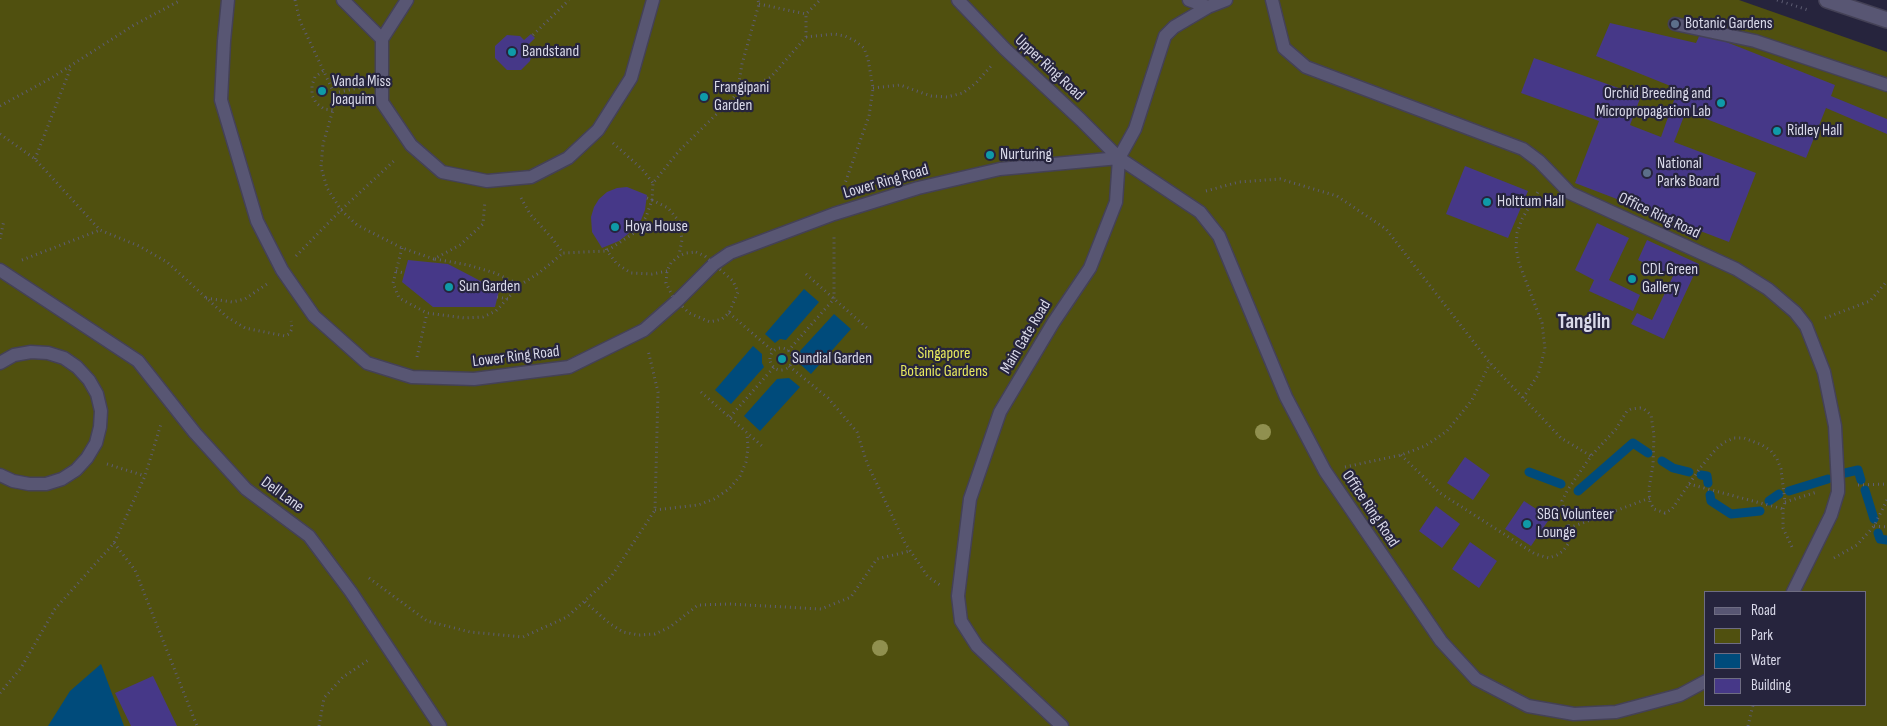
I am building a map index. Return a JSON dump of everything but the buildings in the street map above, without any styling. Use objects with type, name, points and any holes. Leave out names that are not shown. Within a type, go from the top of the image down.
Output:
[{"type":"street","points":[[1827,0],[1887,20]]},
{"type":"lane","name":"Lower Ring Road","points":[[228,0],[221,100],[257,221],[282,270],[314,316],[367,363],[412,377],[474,380],[569,367],[644,330],[677,301],[714,264],[730,253],[834,214],[918,188],[1000,168],[1118,158]]},
{"type":"lane","points":[[343,0],[382,39]]},
{"type":"lane","points":[[407,0],[382,39],[382,102],[411,145],[442,172],[488,181],[531,177],[568,158],[598,130],[631,78],[653,0]]},
{"type":"lane","name":"Upper Ring Road","points":[[958,0],[1005,49],[1081,120],[1118,158]]},
{"type":"lane","points":[[1189,0],[1208,7]]},
{"type":"lane","name":"Main Gate Road","points":[[1062,726],[977,646],[961,621],[958,596],[970,499],[1000,412],[1052,322],[1090,268],[1116,202],[1118,158],[1135,129],[1165,36],[1174,27],[1208,7],[1226,0]]},
{"type":"lane","name":"Office Ring Road","points":[[1272,0],[1284,48],[1306,67],[1523,150],[1550,172],[1570,192],[1736,269],[1768,289],[1795,312],[1806,326],[1824,372],[1835,426],[1838,492],[1831,515],[1794,591]]},
{"type":"lane","points":[[1675,24],[1756,41],[1887,85]]},
{"type":"lane","name":"Office Ring Road","points":[[1118,158],[1200,212],[1218,236],[1286,397],[1325,471],[1441,641],[1476,679],[1528,706],[1574,714],[1616,712],[1680,695],[1704,682]]},
{"type":"lane","name":"Dell Lane","points":[[0,270],[138,361],[195,434],[246,490],[309,536],[351,592],[440,726]]},
{"type":"lane","points":[[0,362],[14,355],[31,352],[48,353],[64,358],[78,367],[83,373],[97,394],[101,411],[100,428],[96,443],[88,458],[76,470],[62,479],[46,484],[29,484],[12,481],[0,475]]},
{"type":"path","points":[[0,106],[72,65],[134,25],[181,0]]},
{"type":"path","points":[[295,0],[300,20],[334,92],[333,110],[323,144],[321,168],[327,188],[341,210],[357,225],[402,248],[434,259],[495,273],[520,286]]},
{"type":"path","points":[[533,36],[569,0]]},
{"type":"path","points":[[402,248],[393,283],[399,298],[428,313],[465,318],[483,317],[496,311],[520,286],[564,253],[607,249],[637,231],[646,218],[652,200],[653,184],[679,151],[737,94],[771,77],[806,37],[806,14],[820,0]]},
{"type":"path","points":[[737,94],[742,64],[758,2],[806,14]]},
{"type":"path","points":[[788,350],[834,299],[834,214],[869,116],[873,88],[868,59],[864,48],[856,41],[834,34],[806,37]]},
{"type":"path","points":[[873,88],[900,85],[931,96],[947,97],[963,93],[976,84],[1005,49]]},
{"type":"path","points":[[35,159],[72,65]]},
{"type":"path","points":[[323,71],[315,77],[312,85],[312,95],[316,103],[324,109],[333,110]]},
{"type":"path","points":[[334,92],[382,84]]},
{"type":"path","points":[[598,130],[642,169],[653,184]]},
{"type":"path","points":[[0,134],[35,159],[100,230],[139,246],[167,262],[227,317],[245,328],[285,336],[289,334],[292,329],[292,303],[295,289]]},
{"type":"path","points":[[206,298],[232,302],[245,299],[262,289],[341,210],[411,145]]},
{"type":"path","points":[[1523,398],[1538,376],[1545,349],[1542,322],[1519,263],[1516,233],[1522,219],[1550,172]]},
{"type":"path","points":[[1179,198],[1239,182],[1280,179],[1336,196],[1386,229],[1490,364],[1561,438],[1591,456]]},
{"type":"path","points":[[511,180],[530,214],[564,253]]},
{"type":"path","points":[[434,259],[460,245],[483,224],[488,181]]},
{"type":"path","points":[[647,198],[668,208],[679,221],[682,240],[679,256]]},
{"type":"path","points":[[0,239],[4,220]]},
{"type":"path","points":[[18,262],[100,230]]},
{"type":"path","points":[[607,249],[618,264],[631,272],[652,274],[667,271]]},
{"type":"path","points":[[677,301],[689,313],[710,322],[722,319],[729,313],[738,292],[733,281],[714,264]]},
{"type":"path","points":[[396,271],[404,273]]},
{"type":"path","points":[[806,274],[867,328]]},
{"type":"path","points":[[1806,326],[1870,301],[1887,281]]},
{"type":"path","points":[[497,297],[508,299]]},
{"type":"path","points":[[412,377],[428,313]]},
{"type":"path","points":[[729,313],[773,351]]},
{"type":"path","points":[[427,621],[470,632],[523,637],[567,618],[611,577],[656,510],[658,392],[644,330]]},
{"type":"path","points":[[779,348],[788,350],[792,358],[790,366],[784,370],[774,367],[770,359],[773,351],[779,348]]},
{"type":"path","points":[[1325,471],[1401,455],[1425,446],[1446,431],[1472,400],[1490,364]]},
{"type":"path","points":[[790,366],[828,398],[857,432],[867,463],[883,500],[910,550],[928,577],[958,596]]},
{"type":"path","points":[[730,417],[774,367]]},
{"type":"path","points":[[701,392],[762,446]]},
{"type":"path","points":[[0,693],[21,668],[55,608],[114,543],[145,476],[169,400]]},
{"type":"path","points":[[1401,455],[1440,492],[1535,554],[1549,558],[1563,550],[1568,544],[1570,536],[1562,501],[1591,456],[1616,429],[1627,412],[1635,408],[1644,409],[1651,415],[1654,435],[1653,465],[1649,488],[1654,509],[1665,513],[1672,509],[1700,468],[1717,448],[1734,438],[1744,438],[1762,445],[1777,459],[1781,469],[1785,502],[1782,509],[1784,528],[1794,551],[1808,563],[1834,558],[1857,546],[1874,526],[1887,500]]},
{"type":"path","points":[[656,510],[698,505],[714,499],[729,489],[740,476],[746,462],[748,448],[747,433]]},
{"type":"path","points":[[88,458],[145,476]]},
{"type":"path","points":[[1689,484],[1782,509]]},
{"type":"path","points":[[1569,528],[1650,498]]},
{"type":"path","points":[[1874,526],[1887,527]]},
{"type":"path","points":[[114,543],[136,570],[197,726]]},
{"type":"path","points":[[585,602],[609,623],[624,632],[639,635],[655,634],[670,627],[698,605],[729,604],[820,610],[851,597],[876,559],[910,550]]},
{"type":"path","points":[[319,726],[324,698],[344,676],[362,664]]},
{"type":"path","points":[[1748,726],[1753,706]]},
{"type":"green space","name":"Singapore Botanic Gardens","points":[[0,0],[1739,0],[1887,52],[1887,726],[0,726]]},
{"type":"water","points":[[804,289],[819,302],[786,340],[780,339],[775,343],[765,334]]},
{"type":"water","points":[[834,314],[851,329],[811,374],[801,365],[803,360],[800,351]]},
{"type":"water","points":[[753,346],[762,354],[764,367],[731,404],[715,390]]},
{"type":"water","points":[[789,378],[800,387],[760,431],[744,416],[777,379]]},
{"type":"water","points":[[101,664],[124,726],[48,726],[70,691]]},
{"type":"waterway","points":[[1578,491],[1633,443],[1648,453]]},
{"type":"waterway","points":[[1662,461],[1673,468],[1689,472]]},
{"type":"waterway","points":[[1845,473],[1858,470],[1861,480]]},
{"type":"waterway","points":[[1529,472],[1561,484]]},
{"type":"waterway","points":[[1701,475],[1707,476],[1708,483]]},
{"type":"waterway","points":[[1789,491],[1828,479]]},
{"type":"waterway","points":[[1865,490],[1874,519]]},
{"type":"waterway","points":[[1769,501],[1779,494]]},
{"type":"waterway","points":[[1710,495],[1711,501],[1731,514],[1760,511]]},
{"type":"waterway","points":[[1878,533],[1880,539],[1887,540]]},
{"type":"place","name":"Botanic Gardens","points":[[1675,24]]},
{"type":"place","name":"Bandstand","points":[[512,52]]},
{"type":"place","name":"Vanda Miss Joaquim","points":[[322,91]]},
{"type":"place","name":"Frangipani Garden","points":[[704,97]]},
{"type":"place","name":"Orchid Breeding and Micropropagation Lab","points":[[1721,103]]},
{"type":"place","name":"Ridley Hall","points":[[1777,131]]},
{"type":"place","name":"Nurturing","points":[[990,155]]},
{"type":"place","name":"National Parks Board","points":[[1647,173]]},
{"type":"place","name":"Holttum Hall","points":[[1487,202]]},
{"type":"place","name":"Hoya House","points":[[615,227]]},
{"type":"place","name":"CDL Green Gallery","points":[[1632,279]]},
{"type":"place","name":"Sun Garden","points":[[449,287]]},
{"type":"place","name":"Sundial Garden","points":[[782,359]]},
{"type":"place","name":"SBG Volunteer Lounge","points":[[1527,524]]},
{"type":"district","name":"Tanglin","points":[[1584,323]]}]
